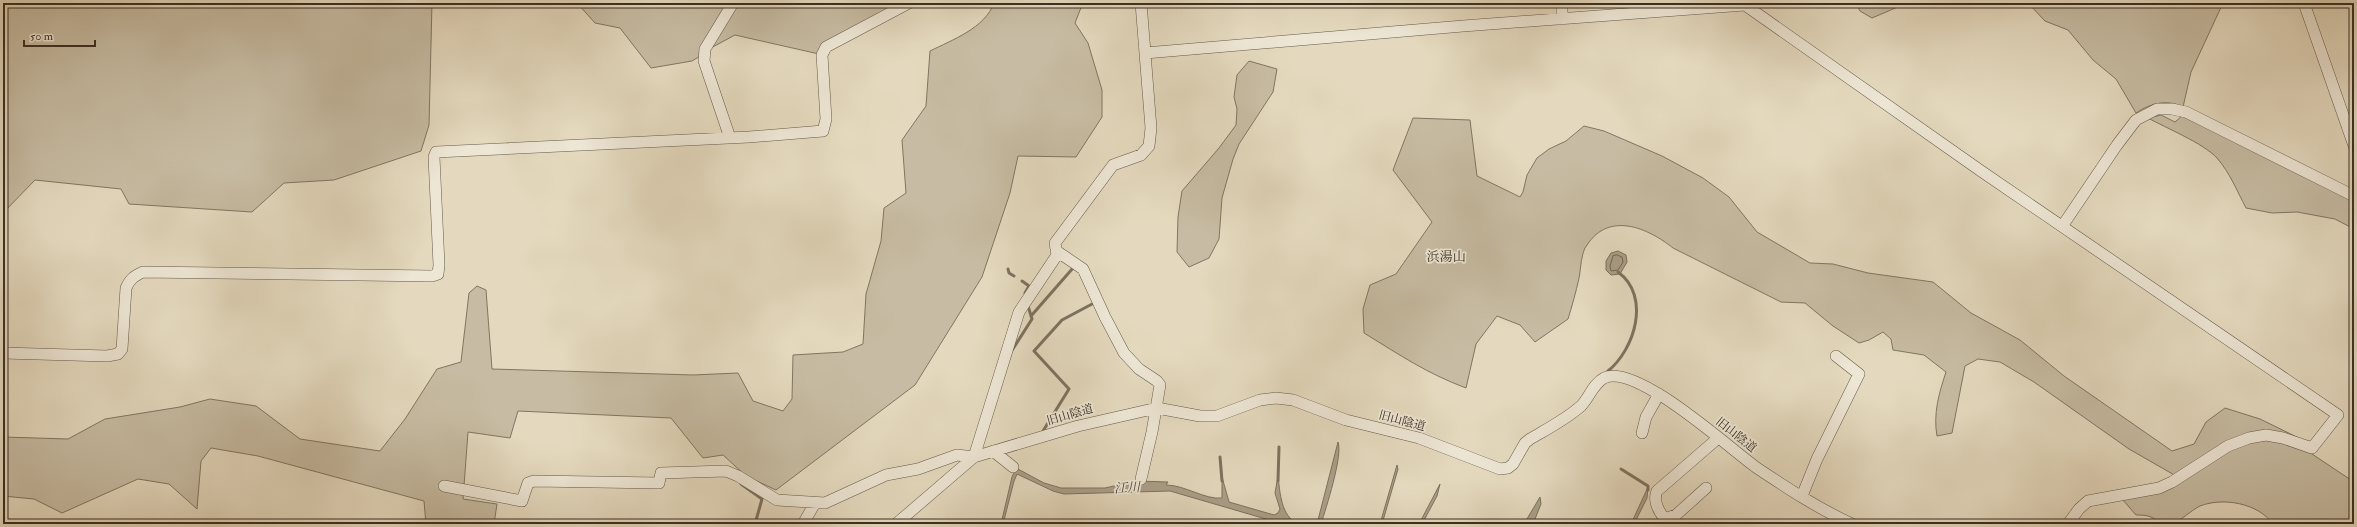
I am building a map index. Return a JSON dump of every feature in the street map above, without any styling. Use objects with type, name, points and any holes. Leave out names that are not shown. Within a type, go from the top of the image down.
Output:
[{"type":"street","points":[[730,138],[704,61],[705,49],[733,3]]},
{"type":"street","points":[[3,353],[107,356],[118,354],[122,349],[126,288],[135,276],[143,272],[385,276],[432,276],[438,274],[440,266],[434,157],[436,152],[730,138],[823,131],[826,119],[822,55],[826,47],[909,3]]},
{"type":"street","points":[[1141,479],[1157,408],[1160,385],[1157,381],[1139,369],[1124,353],[1105,317],[1083,269],[1058,252],[1055,243],[1112,165],[1141,155],[1149,146],[1151,128],[1142,3]]},
{"type":"street","points":[[1562,3],[1562,20]]},
{"type":"street","points":[[2304,3],[2354,146]]},
{"type":"street","points":[[1145,53],[1463,26],[1562,20],[1745,5],[1981,171],[2063,225],[2338,415],[2312,448],[2283,438],[2266,435],[2249,438],[2228,446],[2172,482],[2159,488],[2088,501],[2078,509],[2068,524]]},
{"type":"street","points":[[2063,225],[2136,120],[2157,109],[2172,109],[2186,112],[2354,196]]},
{"type":"street","points":[[444,486],[522,501],[528,483],[534,481],[659,483],[661,473],[726,471],[738,476],[777,500],[815,503],[830,502],[886,475],[918,469],[957,455],[974,457],[1019,312],[1058,252]]},
{"type":"street","points":[[1802,496],[1817,459],[1858,374],[1836,356]]},
{"type":"street","name":"旧山陰道","points":[[896,524],[974,457],[1085,424],[1157,408],[1200,416],[1216,416],[1260,400],[1276,398],[1293,400],[1346,420],[1419,438],[1500,469],[1508,468],[1513,464],[1525,443],[1564,420],[1582,405],[1596,385],[1604,378],[1614,376],[1626,378],[1659,394],[1688,414],[1762,472],[1852,524]]},
{"type":"street","points":[[1642,433],[1646,417],[1659,394]]},
{"type":"street","points":[[1706,488],[1676,515],[1665,519],[1661,514],[1655,496],[1657,491],[1718,439]]},
{"type":"street","points":[[993,451],[1013,467]]},
{"type":"street","points":[[803,524],[815,503]]},
{"type":"shaded area","points":[[3,3],[432,3],[429,125],[421,151],[334,180],[284,183],[252,212],[129,204],[121,189],[35,180],[3,213]]},
{"type":"shaded area","points":[[577,3],[730,3],[702,55],[692,61],[651,68],[620,28],[595,23]]},
{"type":"shaded area","points":[[736,3],[904,3],[819,54],[735,35],[707,50]]},
{"type":"shaded area","points":[[994,3],[1079,3],[1082,5],[1075,23],[1088,43],[1102,90],[1102,117],[1076,157],[1018,156],[1010,193],[982,277],[915,385],[776,490],[746,476],[723,455],[703,458],[671,418],[518,411],[510,438],[468,432],[463,499],[497,504],[494,524],[426,524],[424,501],[258,456],[211,448],[201,461],[197,509],[169,484],[138,479],[62,513],[34,499],[3,496],[3,437],[68,439],[105,419],[180,407],[210,399],[256,406],[300,439],[380,451],[405,419],[437,369],[461,362],[469,293],[477,286],[486,290],[492,369],[693,375],[738,373],[753,401],[783,411],[792,399],[793,355],[843,352],[863,344],[866,294],[881,241],[884,208],[906,193],[902,140],[926,106],[930,51],[958,38],[976,26],[990,12]]},
{"type":"shaded area","points":[[1856,3],[1907,3],[1872,18],[1860,11]]},
{"type":"shaded area","points":[[2028,3],[2223,3],[2191,72],[2183,107],[2171,103],[2159,103],[2136,113],[2116,79],[2093,60],[2068,30],[2045,21]]},
{"type":"shaded area","points":[[1249,61],[1277,69],[1273,92],[1239,144],[1233,159],[1222,198],[1219,239],[1209,258],[1189,267],[1177,252],[1178,217],[1182,191],[1219,148],[1236,125],[1237,109],[1234,97],[1237,75]]},
{"type":"shaded area","points":[[2161,115],[2175,122],[2182,116],[2354,200],[2354,229],[2335,219],[2297,212],[2272,213],[2246,208],[2230,176],[2211,152],[2194,141],[2148,118]]},
{"type":"shaded area","points":[[1413,118],[1470,120],[1477,176],[1520,197],[1523,192],[1527,175],[1537,158],[1549,149],[1566,141],[1584,126],[1604,131],[1662,156],[1703,178],[1729,197],[1757,232],[1810,263],[1833,264],[1868,273],[1933,282],[1971,313],[2020,340],[2064,376],[2172,451],[2194,444],[2206,422],[2225,408],[2260,419],[2311,444],[2263,432],[2176,476],[2129,449],[2034,382],[2000,362],[1978,359],[1965,366],[1952,433],[1937,436],[1936,412],[1946,372],[1924,355],[1893,350],[1891,339],[1883,332],[1869,340],[1859,343],[1833,326],[1805,303],[1781,302],[1673,248],[1652,234],[1629,226],[1606,228],[1596,235],[1587,245],[1582,256],[1578,283],[1568,319],[1535,342],[1520,325],[1497,316],[1476,344],[1466,388],[1426,370],[1364,333],[1363,309],[1370,285],[1396,274],[1432,222],[1393,170]]},
{"type":"shaded area","points":[[2264,438],[2292,444],[2312,454],[2354,482],[2354,524],[2273,524],[2258,511],[2249,507],[2229,502],[2219,502],[2200,506],[2178,521],[2168,524],[2162,523],[2148,516],[2136,515],[2122,499],[2144,495],[2220,454]]},
{"type":"water","points":[[1618,251],[1626,255],[1627,262],[1620,274],[1611,275],[1606,270],[1606,261],[1611,253]]},
{"type":"water","points":[[1338,442],[1338,458],[1333,482],[1321,524],[1317,524]]},
{"type":"water","points":[[1397,465],[1398,469],[1382,524],[1380,524]]},
{"type":"water","name":"江川","points":[[1016,468],[1044,483],[1061,488],[1105,488],[1136,481],[1168,482],[1166,485],[1180,487],[1215,498],[1222,498],[1222,477],[1229,502],[1274,515],[1278,513],[1280,509],[1275,493],[1278,476],[1282,503],[1288,516],[1298,524],[1283,524],[1170,491],[1064,494],[1053,491],[1017,474],[1003,524],[1001,524],[1012,477]]},
{"type":"water","points":[[1440,484],[1437,496],[1422,524],[1419,524]]},
{"type":"water","points":[[1648,487],[1647,498],[1634,524],[1631,524]]},
{"type":"water","points":[[1540,497],[1541,504],[1533,524],[1524,524]]},
{"type":"waterway","points":[[1031,316],[1073,268]]},
{"type":"waterway","points":[[1008,269],[1009,273],[1014,276]]},
{"type":"waterway","points":[[1608,371],[1626,350],[1636,322],[1634,294],[1628,282],[1618,272]]},
{"type":"waterway","points":[[1022,281],[1029,286],[1025,293]]},
{"type":"waterway","points":[[1043,431],[1069,389],[1034,351],[1062,320],[1094,303]]},
{"type":"waterway","points":[[1011,352],[1032,319],[1028,306]]},
{"type":"waterway","points":[[1278,481],[1279,447]]},
{"type":"waterway","points":[[1220,457],[1222,481]]},
{"type":"waterway","points":[[1621,469],[1648,486],[1648,490]]},
{"type":"waterway","points":[[741,484],[762,499],[755,524]]},
{"type":"district","name":"浜湯山","points":[[1446,257]]}]
